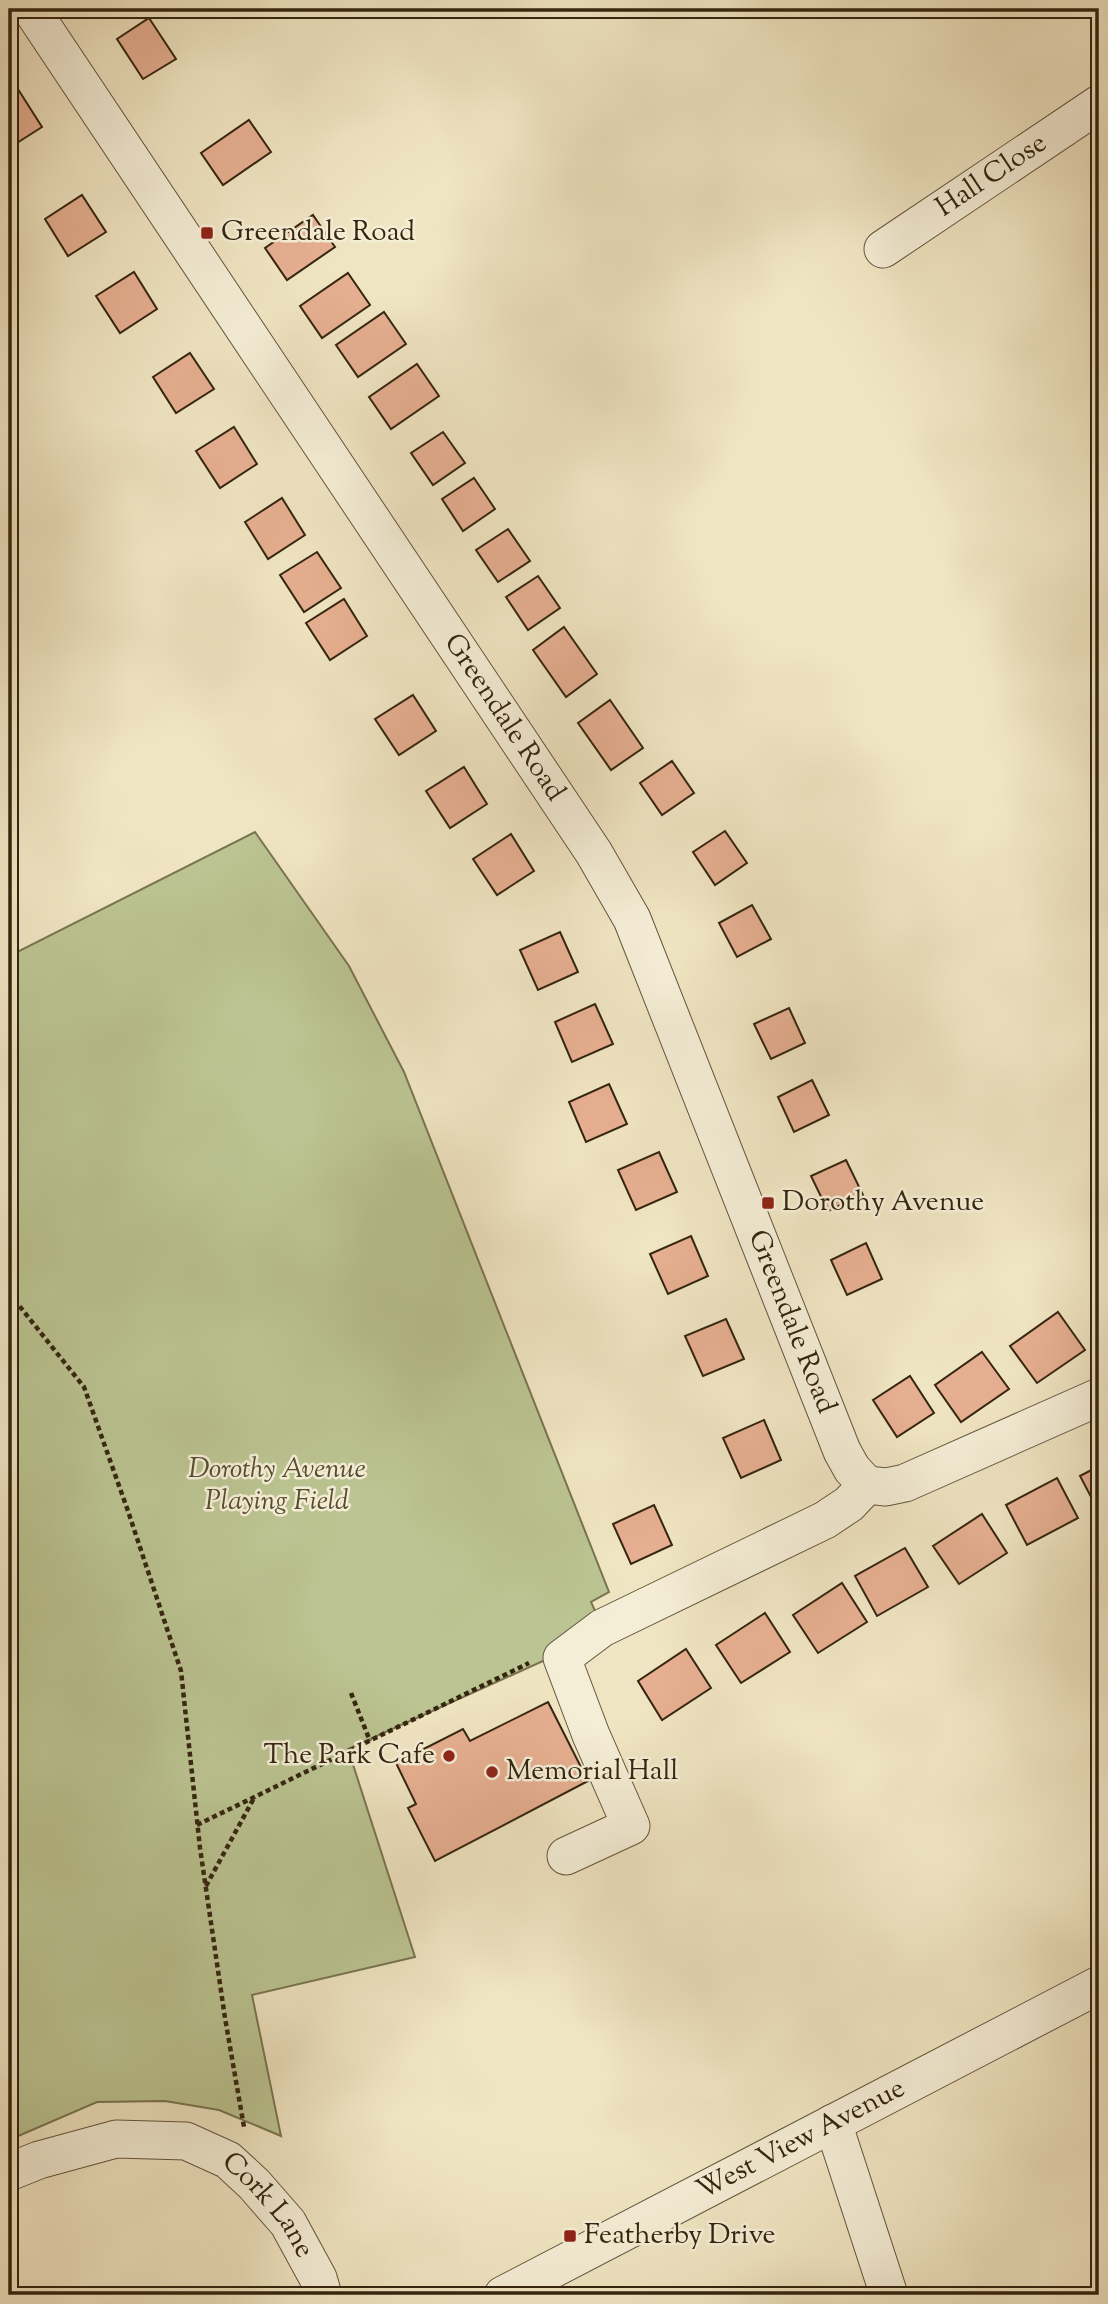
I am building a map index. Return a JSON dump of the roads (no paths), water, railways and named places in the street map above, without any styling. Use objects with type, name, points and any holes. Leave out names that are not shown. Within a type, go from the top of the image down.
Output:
[{"type":"street","name":"Greendale Road","points":[[31,9],[601,864],[632,919],[842,1451],[852,1469],[867,1485]]},
{"type":"street","name":"Hall Close","points":[[883,249],[1099,104]]},
{"type":"street","points":[[566,1856],[631,1826],[591,1735],[562,1658],[602,1628],[825,1520],[849,1504],[867,1485],[905,1483],[1099,1397]]},
{"type":"street","name":"West View Avenue","points":[[503,2295],[1099,1985]]},
{"type":"street","points":[[833,2123],[888,2295]]},
{"type":"street","name":"Cork Lane","points":[[9,2172],[39,2160],[116,2139],[186,2141],[228,2160],[288,2223],[318,2278],[323,2295]]},
{"type":"place","name":"Greendale Road","points":[[207,233]]},
{"type":"place","name":"Dorothy Avenue","points":[[768,1203]]},
{"type":"place","name":"The Park Cafe","points":[[449,1756]]},
{"type":"place","name":"Memorial Hall","points":[[492,1772]]},
{"type":"place","name":"Featherby Drive","points":[[570,2236]]},
{"type":"park label","name":"Dorothy Avenue Playing Field","points":[[277,1486]]}]
